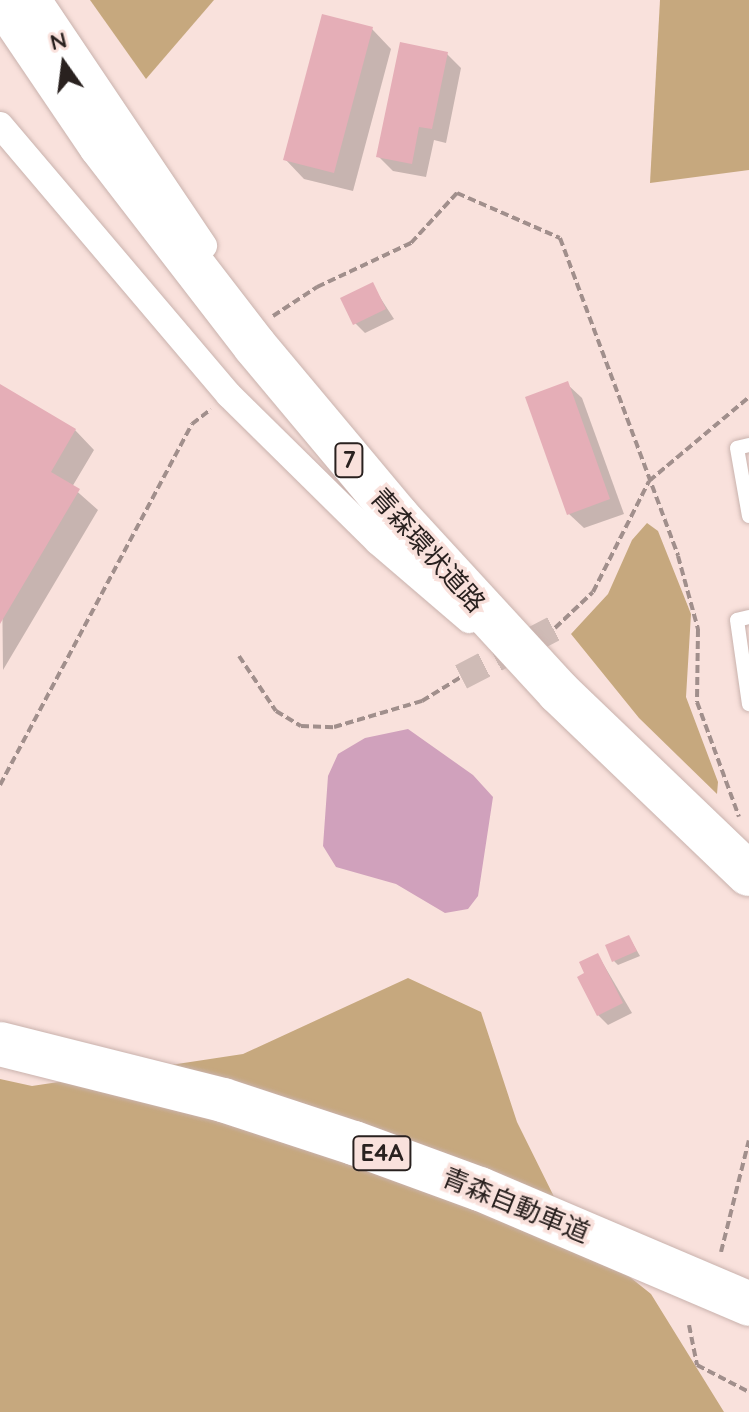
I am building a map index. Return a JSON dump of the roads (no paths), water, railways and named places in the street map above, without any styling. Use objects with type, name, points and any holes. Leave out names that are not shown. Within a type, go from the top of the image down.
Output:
[{"type":"highway","name":"青森環状道路","points":[[2,0],[101,146],[255,346],[398,517],[559,692],[742,866]]},
{"type":"highway","name":"青森自動車道","points":[[0,1044],[223,1100],[354,1143],[480,1189],[749,1304]]},
{"type":"street","points":[[39,0],[261,325],[444,545],[516,647]]},
{"type":"street","points":[[0,125],[229,395],[378,542],[559,692]]},
{"type":"lane","points":[[749,445],[737,448],[749,516]]},
{"type":"lane","points":[[749,617],[737,620],[749,704]]},
{"type":"tunnel","points":[[461,677],[555,628]]}]
